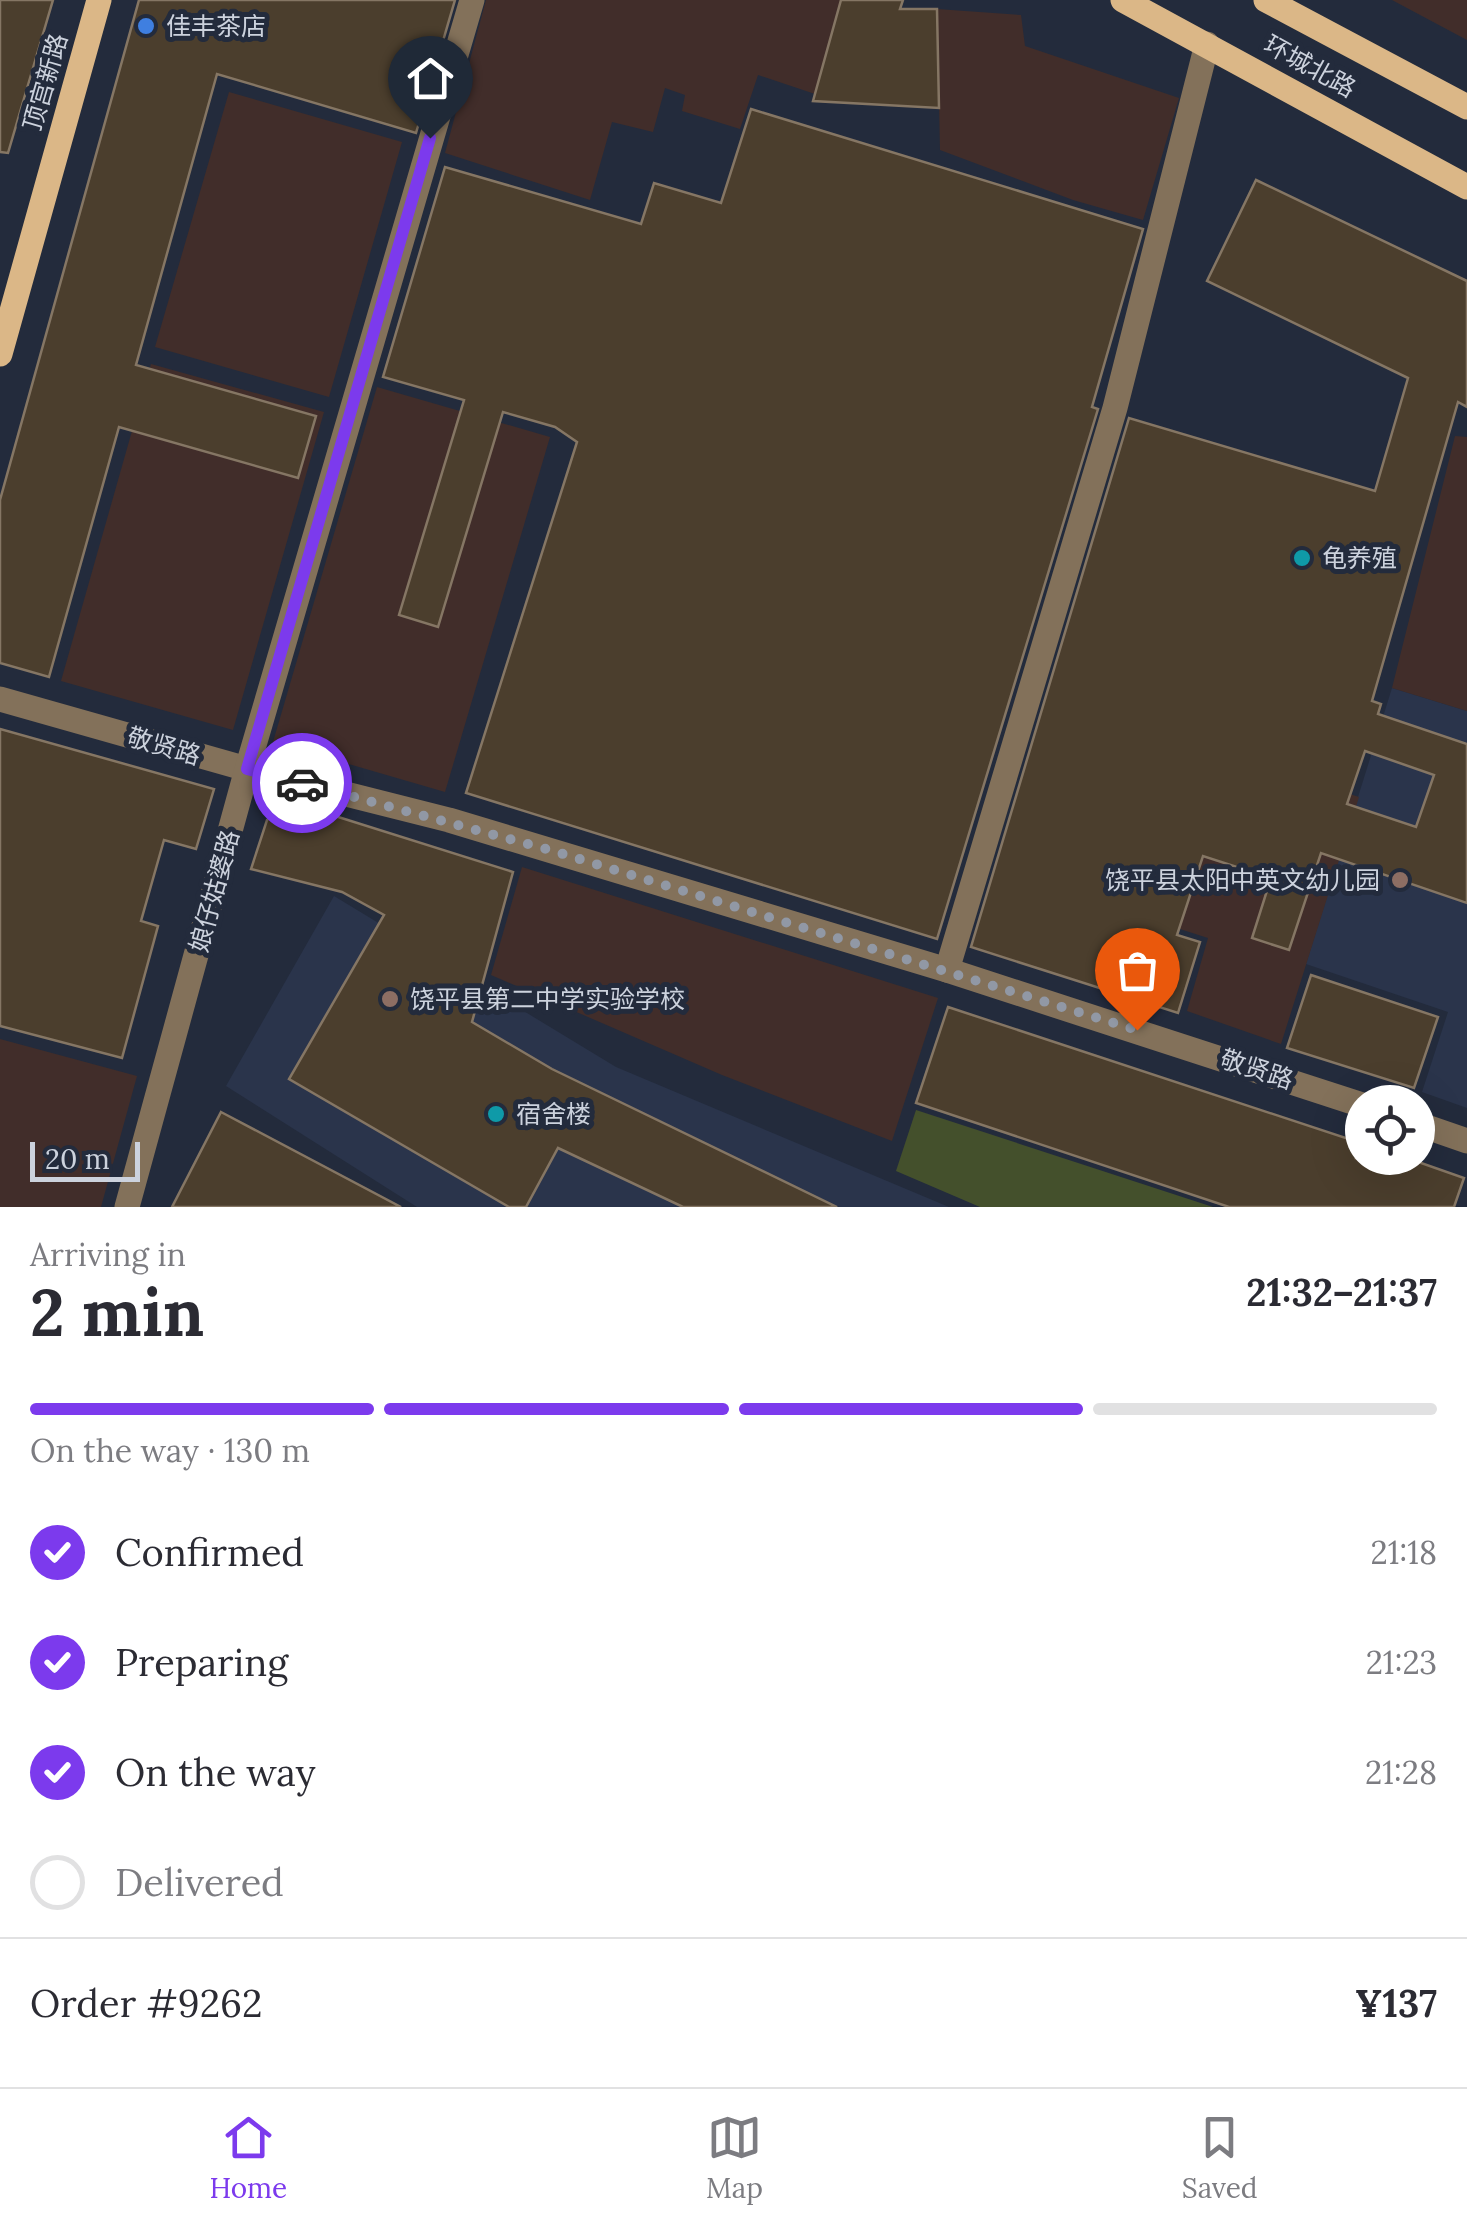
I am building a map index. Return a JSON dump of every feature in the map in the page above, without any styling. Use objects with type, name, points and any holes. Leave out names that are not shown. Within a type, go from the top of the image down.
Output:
[{"type":"main road","name":"顶宫新路","points":[[0,354],[100,0]]},
{"type":"main road","name":"环城北路","points":[[1123,0],[1467,187]]},
{"type":"main road","name":"环城北路","points":[[1266,0],[1467,107]]},
{"type":"street","name":"娘仔姑婆路","points":[[127,1207],[247,769],[472,0]]},
{"type":"street","points":[[947,970],[1115,408],[1207,44]]},
{"type":"street","name":"敬贤路","points":[[0,699],[247,769],[449,820],[947,970],[1345,1099]]},
{"type":"street","points":[[1435,1130],[1467,1141]]},
{"type":"shaded area","points":[[486,0],[841,0],[815,94],[758,75],[740,129],[682,111],[685,95],[665,88],[653,132],[612,122],[590,200],[445,153]]},
{"type":"shaded area","points":[[1392,0],[1467,0],[1467,40]]},
{"type":"shaded area","points":[[937,9],[1021,15],[1025,46],[1179,98],[1143,220],[1073,200],[940,150]]},
{"type":"shaded area","points":[[229,92],[402,142],[329,397],[155,347]]},
{"type":"shaded area","points":[[151,364],[324,412],[233,730],[61,681]]},
{"type":"shaded area","points":[[377,387],[550,437],[445,792],[273,742]]},
{"type":"shaded area","points":[[1455,436],[1467,437],[1467,711],[1392,688]]},
{"type":"shaded area","name":"饶平县太阳中英文幼儿园","points":[[1392,688],[1467,711],[1467,1108],[1435,1097],[1435,1085],[1424,1085],[1448,1012],[1306,964]]},
{"type":"shaded area","points":[[1193,743],[1359,797],[1281,1044],[1187,1011],[1208,938],[1136,915]]},
{"type":"shaded area","points":[[522,867],[938,998],[892,1141],[722,1075],[491,975]]},
{"type":"shaded area","name":"饶平县第二中学实验学校","points":[[334,896],[616,1067],[949,1207],[417,1207],[226,1086]]},
{"type":"shaded area","points":[[0,1039],[137,1076],[101,1207],[0,1207]]},
{"type":"green space","points":[[916,1110],[1213,1207],[980,1207],[896,1171]]},
{"type":"building","points":[[0,0],[53,0],[8,153],[0,152]]},
{"type":"building","points":[[139,0],[455,0],[416,133],[217,74],[136,365],[316,416],[298,478],[119,427],[49,677],[0,663],[0,500]]},
{"type":"building","points":[[841,0],[903,0],[900,9],[937,9],[939,108],[813,101]]},
{"type":"building","points":[[751,109],[1143,229],[1092,407],[1098,409],[937,939],[466,793],[577,442],[555,427],[503,412],[438,627],[399,615],[464,400],[383,377],[445,167],[641,224],[654,183],[721,203]]},
{"type":"building","points":[[1256,180],[1467,281],[1467,407],[1458,402],[1372,701],[1381,704],[1378,714],[1467,744],[1467,903],[1321,853],[1289,950],[1252,938],[1271,878],[1203,856],[1177,935],[1200,942],[1178,1013],[971,947],[1129,418],[1375,491],[1408,378],[1207,281]],"holes":[[[1365,751],[1434,775],[1416,827],[1347,804]]]},
{"type":"building","points":[[0,729],[214,789],[196,849],[164,840],[141,921],[158,926],[122,1058],[0,1026]]},
{"type":"building","name":"宿舍楼","points":[[316,810],[513,872],[472,1022],[552,1069],[837,1207],[683,1207],[558,1148],[526,1207],[509,1207],[289,1079],[384,915],[342,892],[251,869],[267,820],[280,811]]},
{"type":"building","points":[[1311,975],[1438,1017],[1415,1085],[1287,1048]]},
{"type":"building","points":[[948,1007],[1345,1138],[1345,1175],[1435,1175],[1435,1168],[1464,1178],[1454,1207],[1229,1207],[916,1103]]},
{"type":"building","points":[[221,1112],[401,1207],[172,1207]]},
{"type":"way so far","points":[[302,783],[449,820],[1137,1030]]},
{"type":"place","name":"佳丰茶店","points":[[146,26]]},
{"type":"place","name":"龟养殖","points":[[1302,558]]},
{"type":"place","name":"饶平县太阳中英文幼儿园","points":[[1400,880]]},
{"type":"place","name":"饶平县第二中学实验学校","points":[[390,999]]},
{"type":"place","name":"宿舍楼","points":[[496,1114]]},
{"type":"route","points":[[302,783],[247,769],[430,138]]}]
